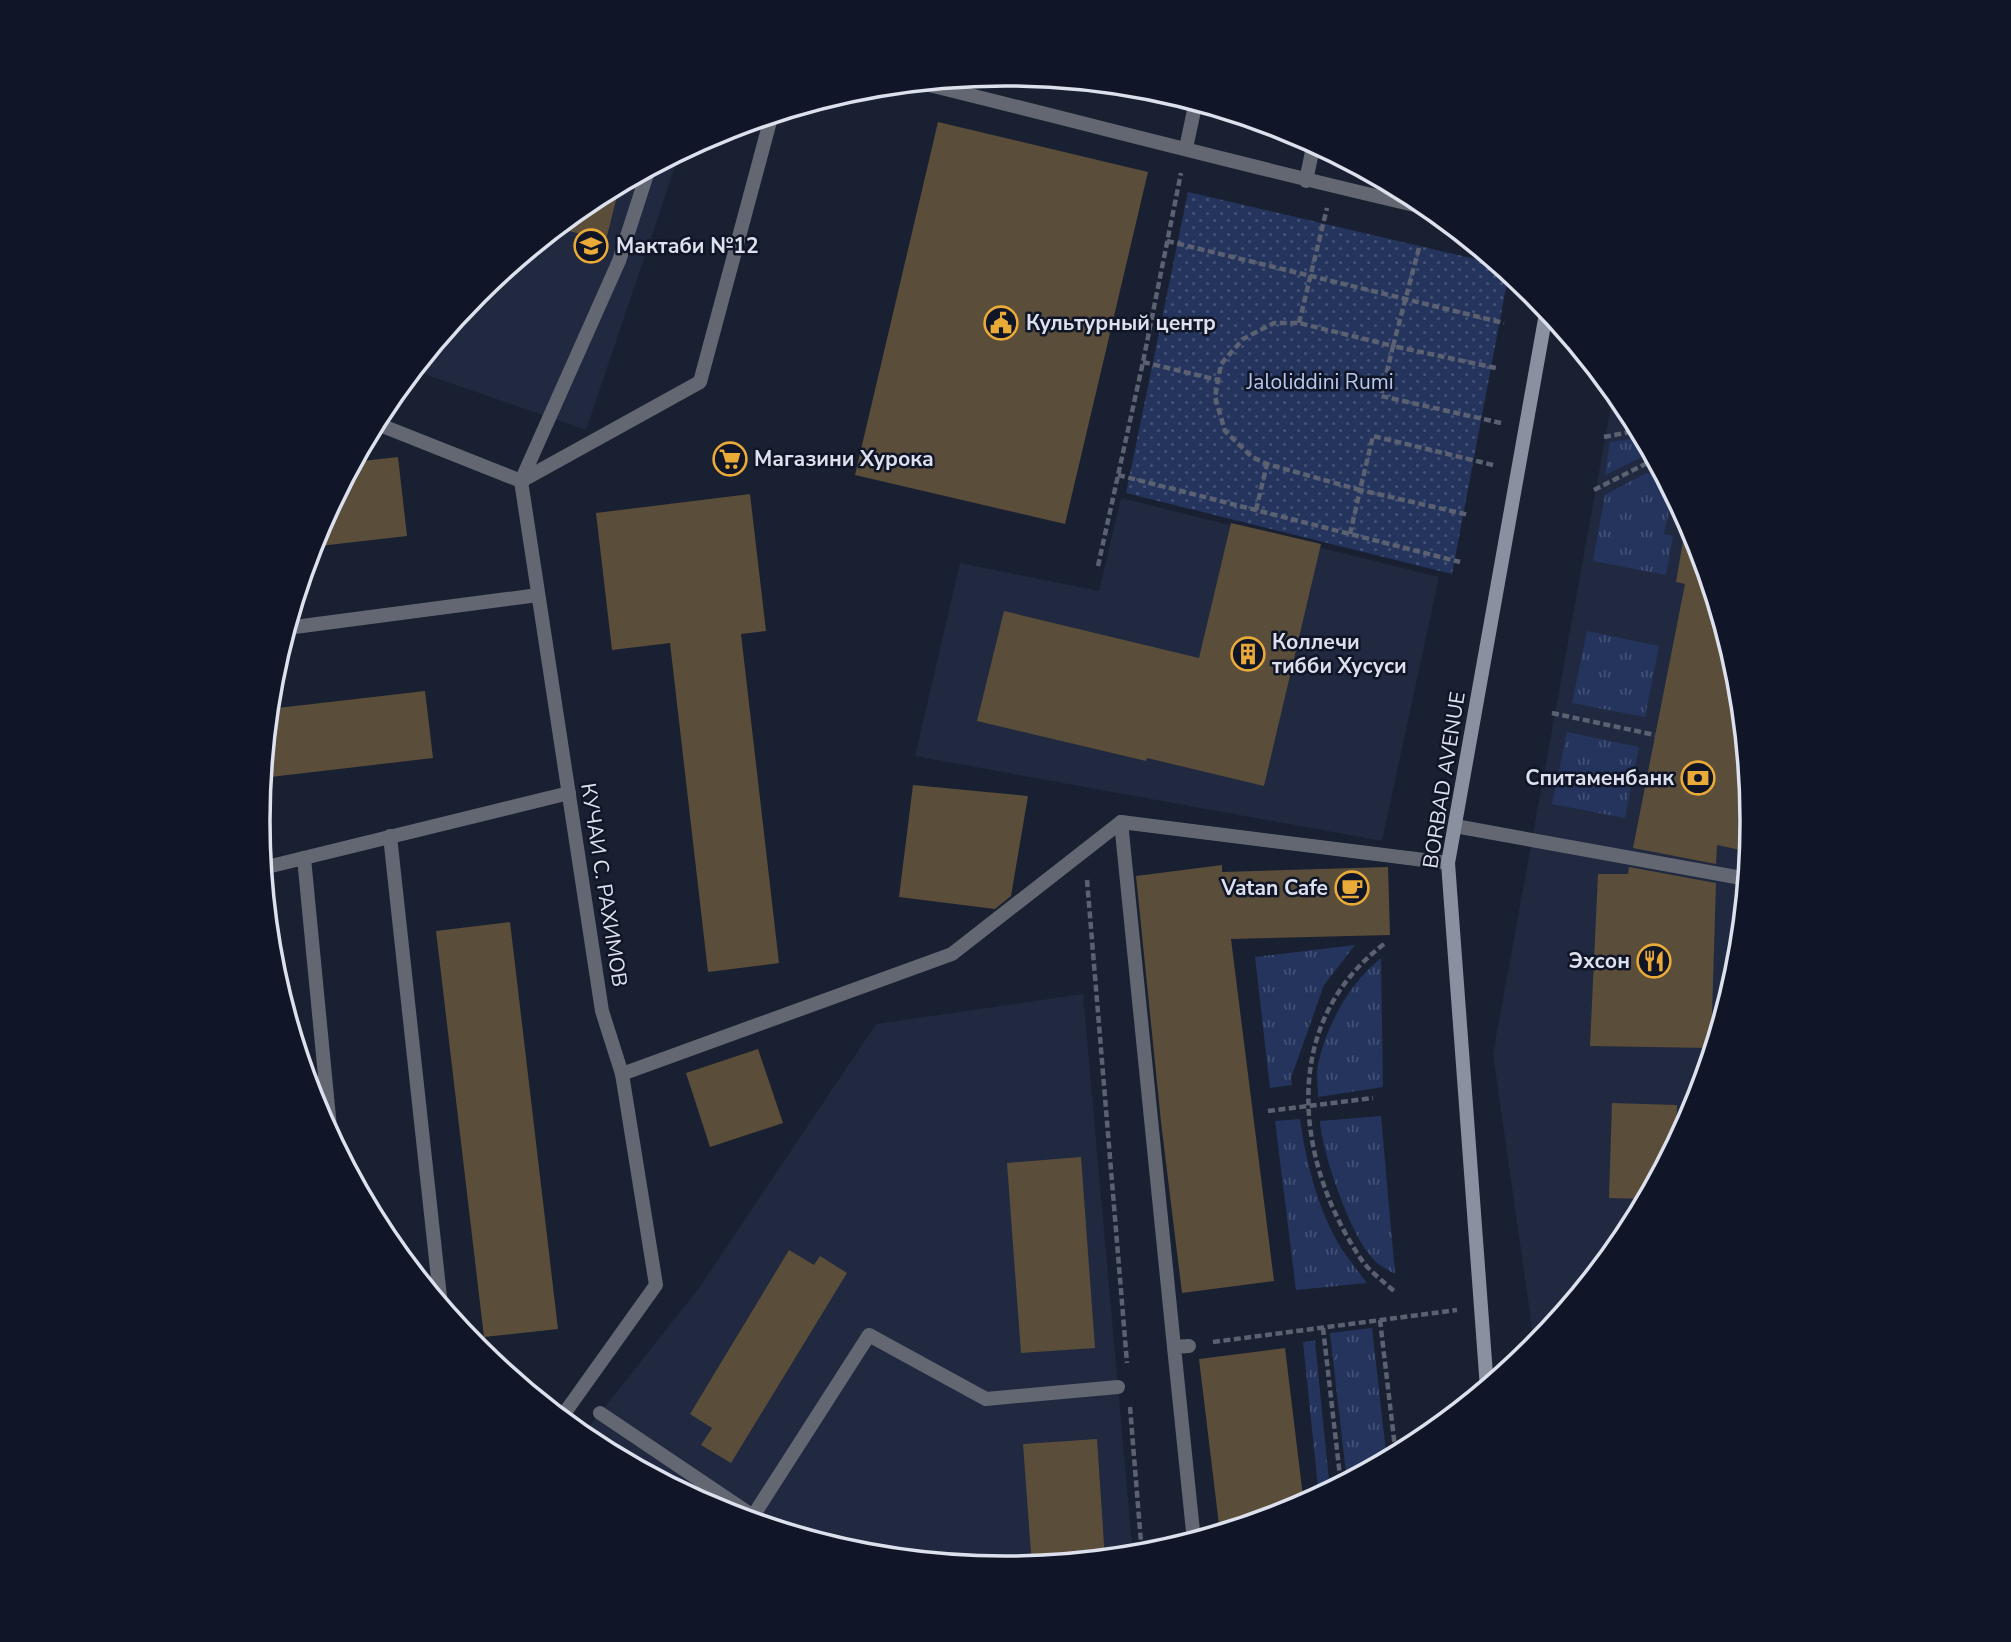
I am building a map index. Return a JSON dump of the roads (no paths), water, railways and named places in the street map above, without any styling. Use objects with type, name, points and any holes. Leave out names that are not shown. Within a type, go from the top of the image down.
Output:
[{"type":"street","points":[[944,88],[1186,148],[1306,181],[1401,202]]},
{"type":"street","points":[[1186,148],[1194,111]]},
{"type":"street","points":[[521,481],[700,382],[769,125]]},
{"type":"street","points":[[1306,181],[1312,153]]},
{"type":"street","points":[[521,481],[619,261],[645,180]]},
{"type":"street","name":"BORBAD AVENUE","points":[[1487,1376],[1448,863],[1545,322]]},
{"type":"street","points":[[385,427],[521,481]]},
{"type":"street","name":"КУЧАИ С. РАХИМОВ","points":[[521,481],[602,1011],[622,1074],[656,1286],[567,1410]]},
{"type":"street","points":[[296,627],[538,595]]},
{"type":"street","points":[[272,865],[569,793]]},
{"type":"street","points":[[1121,822],[1193,1532]]},
{"type":"street","points":[[622,1074],[952,954],[1121,822],[1448,863]]},
{"type":"street","points":[[1455,826],[1738,877]]},
{"type":"street","points":[[390,836],[439,1290]]},
{"type":"street","points":[[304,858],[328,1106]]},
{"type":"street","points":[[756,1512],[869,1335],[986,1399],[1123,1381]]},
{"type":"street","points":[[1174,1347],[1189,1346]]},
{"type":"street","points":[[600,1413],[738,1505]]},
{"type":"place","name":"Мактаби №12","points":[[591,246]]},
{"type":"place","name":"Культурный центр","points":[[1001,323]]},
{"type":"place","name":"Магазини Хурока","points":[[730,459]]},
{"type":"place","name":"Коллечи тибби Хусуси","points":[[1248,654]]},
{"type":"place","name":"Спитаменбанк","points":[[1698,778]]},
{"type":"place","name":"Vatan Cafe","points":[[1352,888]]},
{"type":"place","name":"Эхсон","points":[[1654,961]]},
{"type":"park label","name":"Jaloliddini Rumi","points":[[1320,382]]}]
